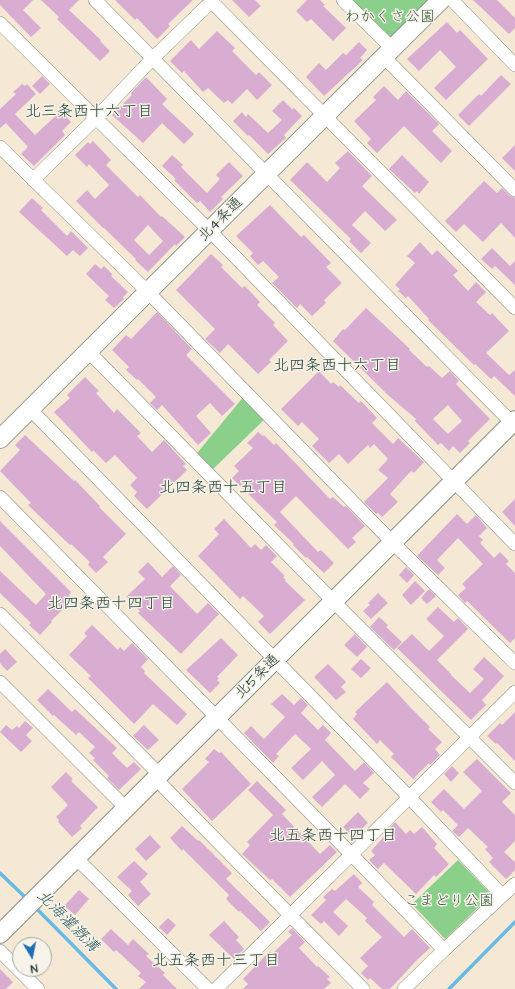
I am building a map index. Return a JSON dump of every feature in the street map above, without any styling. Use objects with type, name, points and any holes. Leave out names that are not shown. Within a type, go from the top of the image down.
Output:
[{"type":"street","points":[[95,0],[514,423]]},
{"type":"street","points":[[33,180],[96,118],[211,0],[515,308]]},
{"type":"street","points":[[343,0],[388,53],[515,190]]},
{"type":"street","name":"北4条通","points":[[0,440],[441,0]]},
{"type":"street","points":[[452,0],[515,65]]},
{"type":"street","points":[[0,23],[210,231],[515,544]]},
{"type":"street","points":[[0,147],[148,292],[392,542],[515,663]]},
{"type":"street","points":[[88,351],[333,601],[515,783]]},
{"type":"street","points":[[30,409],[276,660],[502,895]]},
{"type":"street","name":"北5条通","points":[[0,934],[276,660],[392,542],[514,423]]},
{"type":"street","points":[[0,497],[444,950]]},
{"type":"street","points":[[0,614],[363,989]]},
{"type":"street","points":[[0,682],[126,808]]},
{"type":"street","points":[[216,989],[351,854],[410,798],[515,692]]},
{"type":"street","points":[[76,858],[208,989]]},
{"type":"street","points":[[404,989],[515,884]]},
{"type":"street","points":[[0,951],[38,989]]},
{"type":"green space","name":"わかくさ公園","points":[[348,0],[433,0],[390,43]]},
{"type":"green space","points":[[245,395],[267,417],[209,473],[193,458]]},
{"type":"green space","name":"こまどり公園","points":[[458,860],[489,892],[487,899],[445,939],[412,904]]},
{"type":"building","points":[[0,0],[33,0],[23,10],[41,28],[31,37],[0,5]]},
{"type":"building","points":[[41,0],[79,0],[69,10],[101,40],[100,41],[110,51],[100,61],[57,19],[59,17]]},
{"type":"building","points":[[115,0],[193,0],[168,24],[170,26],[157,39],[137,18],[135,20]]},
{"type":"building","points":[[232,0],[255,0],[261,6],[249,17]]},
{"type":"building","points":[[307,0],[320,0],[325,5],[323,6],[346,28],[333,41],[311,19],[307,22],[296,11]]},
{"type":"building","points":[[473,0],[497,0],[515,18],[515,28],[509,34]]},
{"type":"building","points":[[447,22],[457,33],[460,30],[488,59],[446,100],[434,88],[456,67],[440,50],[419,71],[407,59]]},
{"type":"building","points":[[217,31],[235,48],[232,51],[256,75],[259,72],[272,85],[257,100],[247,89],[232,104],[228,100],[224,103],[208,88],[203,92],[184,71],[182,73],[170,61],[191,40],[199,49]]},
{"type":"building","points":[[359,42],[367,50],[360,58],[363,60],[324,96],[306,77],[319,63],[326,70],[343,53],[346,55]]},
{"type":"building","points":[[501,75],[511,84],[469,126],[458,115],[479,94],[481,96]]},
{"type":"building","points":[[42,76],[50,84],[40,94],[32,86]]},
{"type":"building","points":[[146,77],[167,99],[162,104],[194,134],[184,144],[162,123],[143,143],[112,115],[132,95],[131,93]]},
{"type":"building","points":[[22,84],[25,86],[27,84],[36,94],[15,114],[35,135],[61,111],[71,122],[62,131],[65,135],[34,166],[21,154],[28,147],[6,123],[0,128],[0,109],[16,94],[13,92]]},
{"type":"building","points":[[384,86],[398,100],[406,91],[439,124],[432,131],[452,151],[441,163],[404,126],[377,153],[367,143],[371,139],[354,121],[376,100],[373,97]]},
{"type":"building","points":[[283,100],[302,116],[284,135],[286,138],[268,154],[233,121],[242,112],[246,117],[248,114],[268,133],[282,120],[272,111]]},
{"type":"building","points":[[93,141],[111,160],[106,165],[138,197],[140,195],[161,217],[162,216],[185,237],[176,246],[175,244],[148,272],[76,201],[87,190],[95,199],[109,185],[89,164],[87,167],[75,155],[88,142],[90,144]],"holes":[[[148,225],[163,241],[149,255],[134,240]]]},
{"type":"building","points":[[515,145],[515,171],[502,158]]},
{"type":"building","points":[[348,151],[372,176],[362,186],[397,220],[385,231],[365,211],[352,225],[371,243],[361,253],[349,241],[351,239],[290,180],[307,162],[327,182],[340,168],[335,163]]},
{"type":"building","points":[[172,155],[183,165],[181,167],[207,193],[220,179],[216,175],[229,162],[243,176],[221,197],[223,199],[210,212],[200,201],[197,203],[174,180],[176,179],[162,166]]},
{"type":"building","points":[[402,155],[429,182],[419,194],[417,191],[415,193],[389,169]]},
{"type":"building","points":[[484,181],[497,193],[502,188],[510,196],[515,198],[515,238],[501,223],[483,242],[464,224],[456,232],[445,221]]},
{"type":"building","points":[[32,198],[43,208],[41,210],[67,236],[71,231],[88,248],[80,256],[73,250],[67,256],[19,212]]},
{"type":"building","points":[[270,205],[301,237],[304,235],[331,263],[326,267],[342,283],[324,300],[326,303],[312,316],[300,304],[297,308],[272,283],[279,277],[263,261],[258,265],[250,256],[253,253],[236,236]]},
{"type":"building","points":[[420,242],[432,255],[437,250],[458,271],[453,275],[468,291],[476,282],[486,292],[476,302],[490,315],[492,313],[509,331],[486,353],[509,375],[515,370],[515,396],[494,376],[491,379],[475,364],[474,365],[428,320],[429,319],[408,296],[406,298],[398,291],[400,289],[395,285],[415,263],[407,256]]},
{"type":"building","points":[[492,248],[510,266],[515,261],[515,285],[495,266],[492,269],[481,259]]},
{"type":"building","points":[[211,254],[223,265],[221,267],[242,288],[245,286],[260,302],[257,305],[275,323],[273,325],[288,341],[269,360],[271,362],[258,374],[228,344],[220,353],[205,339],[215,329],[176,290]]},
{"type":"building","points":[[95,264],[101,269],[104,266],[112,274],[111,276],[128,292],[123,297],[124,299],[114,308],[105,300],[109,296],[86,274]]},
{"type":"building","points":[[366,308],[427,367],[429,366],[442,378],[450,371],[459,381],[456,384],[490,419],[468,441],[470,443],[460,453],[453,446],[449,451],[441,443],[438,445],[415,421],[416,419],[388,395],[333,341],[343,329],[345,330]],"holes":[[[448,405],[462,421],[448,434],[433,419]]]},
{"type":"building","points":[[157,312],[192,349],[186,355],[235,404],[222,416],[210,403],[196,416],[211,433],[198,445],[162,405],[157,410],[150,403],[156,397],[138,379],[137,380],[126,370],[129,367],[112,350],[126,335],[131,339]]},
{"type":"building","points":[[319,371],[331,384],[333,382],[339,387],[340,385],[359,403],[361,401],[377,418],[372,423],[393,444],[398,438],[424,462],[414,473],[411,471],[390,494],[398,502],[382,517],[378,513],[376,514],[364,502],[388,478],[378,470],[388,459],[374,444],[370,448],[368,445],[348,464],[339,454],[329,463],[312,446],[319,439],[302,422],[298,426],[281,409]]},
{"type":"building","points":[[85,377],[99,391],[96,393],[114,413],[117,409],[141,433],[137,436],[152,452],[164,440],[186,464],[183,466],[187,470],[147,509],[134,496],[137,492],[130,485],[137,478],[115,455],[106,463],[93,450],[92,452],[54,412],[70,398],[67,395]]},
{"type":"building","points":[[258,432],[263,436],[264,435],[274,445],[276,443],[330,499],[333,497],[344,507],[346,506],[365,526],[352,538],[356,542],[348,549],[296,496],[280,512],[318,552],[321,550],[334,563],[324,573],[293,545],[294,544],[274,525],[277,522],[232,478],[239,471],[234,466],[253,448],[247,443]]},
{"type":"building","points":[[25,435],[74,481],[75,480],[126,534],[103,557],[108,562],[96,573],[88,565],[90,562],[28,505],[31,503],[0,471],[20,450],[15,445]]},
{"type":"building","points":[[515,499],[515,526],[502,512]]},
{"type":"building","points":[[457,514],[467,524],[476,515],[487,528],[479,536],[483,540],[480,543],[494,558],[500,552],[509,561],[506,564],[515,573],[515,638],[510,643],[467,601],[465,603],[458,595],[466,588],[462,584],[483,564],[458,538],[437,560],[445,568],[438,575],[417,556]]},
{"type":"building","points":[[224,519],[251,548],[255,544],[261,550],[266,545],[277,556],[271,562],[285,576],[283,577],[286,580],[285,581],[305,600],[270,634],[258,622],[264,616],[243,596],[240,599],[198,556],[219,534],[214,529]]},
{"type":"building","points":[[0,521],[71,592],[69,595],[73,599],[51,621],[52,622],[40,635],[29,625],[31,623],[0,593],[0,571],[36,605],[46,594],[0,546]]},
{"type":"building","points":[[148,562],[162,577],[173,566],[181,575],[170,586],[197,614],[208,603],[219,614],[181,654],[138,613],[140,611],[126,597],[145,579],[138,572]]},
{"type":"building","points":[[406,567],[414,575],[407,583],[399,575]]},
{"type":"building","points":[[415,581],[425,591],[411,605],[402,595]]},
{"type":"building","points":[[429,589],[436,596],[427,604],[421,598]]},
{"type":"building","points":[[378,593],[388,603],[371,619],[363,611],[370,605],[368,603]]},
{"type":"building","points":[[438,607],[454,622],[458,618],[468,629],[437,660],[451,675],[470,693],[484,679],[473,669],[484,657],[504,676],[482,700],[486,705],[471,720],[397,648],[412,634],[429,651],[444,636],[426,619]]},
{"type":"building","points":[[379,617],[388,625],[386,627],[402,642],[394,650],[370,627]]},
{"type":"building","points":[[92,625],[118,650],[120,647],[124,651],[132,643],[148,659],[141,667],[145,671],[144,673],[187,714],[177,725],[153,704],[134,724],[88,678],[91,676],[69,655],[87,636],[84,633]]},
{"type":"building","points":[[355,634],[367,647],[357,657],[344,645]]},
{"type":"building","points":[[221,638],[238,655],[217,677],[219,678],[217,680],[220,683],[210,693],[186,670]]},
{"type":"building","points":[[5,649],[17,662],[7,671],[0,663],[0,654]]},
{"type":"building","points":[[361,659],[371,668],[361,678],[351,669]]},
{"type":"building","points":[[328,664],[346,682],[341,687],[346,692],[336,700],[314,677]]},
{"type":"building","points":[[387,682],[430,727],[428,729],[442,742],[435,749],[440,755],[430,765],[429,763],[413,779],[391,757],[394,754],[380,740],[377,744],[353,719],[357,714],[355,712]]},
{"type":"building","points":[[48,689],[72,712],[75,709],[117,748],[112,753],[127,768],[134,762],[141,769],[119,790],[107,778],[109,776],[93,760],[95,758],[89,753],[95,747],[79,732],[76,735],[54,715],[53,716],[37,700]]},
{"type":"building","points":[[282,694],[294,705],[301,698],[308,705],[301,713],[318,730],[323,725],[331,733],[325,740],[355,771],[364,762],[374,773],[363,783],[370,789],[360,799],[345,784],[322,807],[312,797],[335,775],[322,761],[303,780],[291,768],[311,749],[295,734],[276,754],[279,756],[273,763],[244,733],[251,726],[264,739],[285,717],[271,704]]},
{"type":"building","points":[[515,712],[515,761],[497,743],[496,744],[487,736],[500,723],[502,725]]},
{"type":"building","points":[[25,721],[33,728],[26,735],[32,741],[21,752],[0,732],[6,725],[12,730],[17,726],[19,728]]},
{"type":"building","points":[[144,725],[159,740],[148,750],[133,736]]},
{"type":"building","points":[[214,749],[219,753],[221,752],[251,784],[212,821],[182,789],[209,762],[205,759]]},
{"type":"building","points":[[477,759],[511,793],[502,802],[515,815],[515,841],[504,852],[515,862],[515,870],[506,879],[489,862],[493,858],[485,849],[488,847],[468,828],[459,837],[452,831],[458,825],[443,810],[441,812],[431,802],[444,789],[464,809],[482,791],[463,772]]},
{"type":"building","points":[[452,766],[459,773],[451,782],[444,774]]},
{"type":"building","points":[[66,772],[73,779],[71,781],[98,807],[80,826],[82,828],[72,837],[58,822],[59,820],[56,817],[68,805],[51,787]]},
{"type":"building","points":[[257,781],[286,810],[282,814],[320,854],[330,845],[337,852],[290,897],[272,879],[270,880],[242,854],[250,845],[247,842],[273,815],[248,790]]},
{"type":"building","points":[[358,812],[368,823],[353,837],[343,827]]},
{"type":"building","points":[[395,822],[406,834],[410,830],[414,834],[422,827],[437,844],[434,848],[449,864],[436,877],[434,875],[416,894],[384,863],[378,869],[369,860],[375,855],[371,851]]},
{"type":"building","points":[[182,826],[198,841],[199,840],[232,873],[226,879],[270,922],[261,931],[226,899],[229,895],[170,838]]},
{"type":"building","points":[[150,835],[161,847],[146,861],[135,849]]},
{"type":"building","points":[[134,861],[148,874],[140,882],[151,894],[138,906],[128,895],[132,891],[117,877]]},
{"type":"building","points":[[354,874],[362,883],[358,887],[374,902],[372,905],[404,937],[412,929],[430,948],[390,989],[382,989],[370,978],[368,980],[361,973],[368,966],[360,958],[382,937],[365,921],[367,918],[346,899],[333,912],[348,926],[339,936],[324,921],[321,924],[311,915],[326,900],[323,897],[332,889],[335,891]]},
{"type":"building","points":[[79,890],[89,899],[75,915],[64,906]]},
{"type":"building","points":[[168,918],[176,925],[167,935],[159,927]]},
{"type":"building","points":[[224,921],[239,937],[236,940],[244,949],[234,959],[209,935]]},
{"type":"building","points":[[292,928],[305,942],[299,948],[317,967],[318,966],[330,977],[327,979],[331,983],[324,989],[243,989],[248,984],[243,979],[270,951],[272,954],[292,935],[288,932]]},
{"type":"building","points":[[111,929],[128,945],[133,939],[149,954],[146,956],[165,973],[163,975],[177,989],[139,989],[146,982],[138,976],[141,973],[116,950],[114,952],[101,939]]},
{"type":"building","points":[[0,969],[13,982],[6,989],[0,989]]},
{"type":"waterway","name":"北海灌漑溝","points":[[0,873],[28,900]]},
{"type":"waterway","name":"北海灌漑溝","points":[[35,907],[116,989]]},
{"type":"waterway","name":"北海灌漑溝","points":[[449,989],[515,922]]},
{"type":"district","name":"北三条西十六丁目","points":[[89,113]]},
{"type":"district","name":"北四条西十六丁目","points":[[337,367]]},
{"type":"district","name":"北四条西十五丁目","points":[[223,489]]},
{"type":"district","name":"北四条西十四丁目","points":[[111,605]]},
{"type":"district","name":"北五条西十四丁目","points":[[333,837]]},
{"type":"district","name":"北五条西十三丁目","points":[[216,962]]}]
